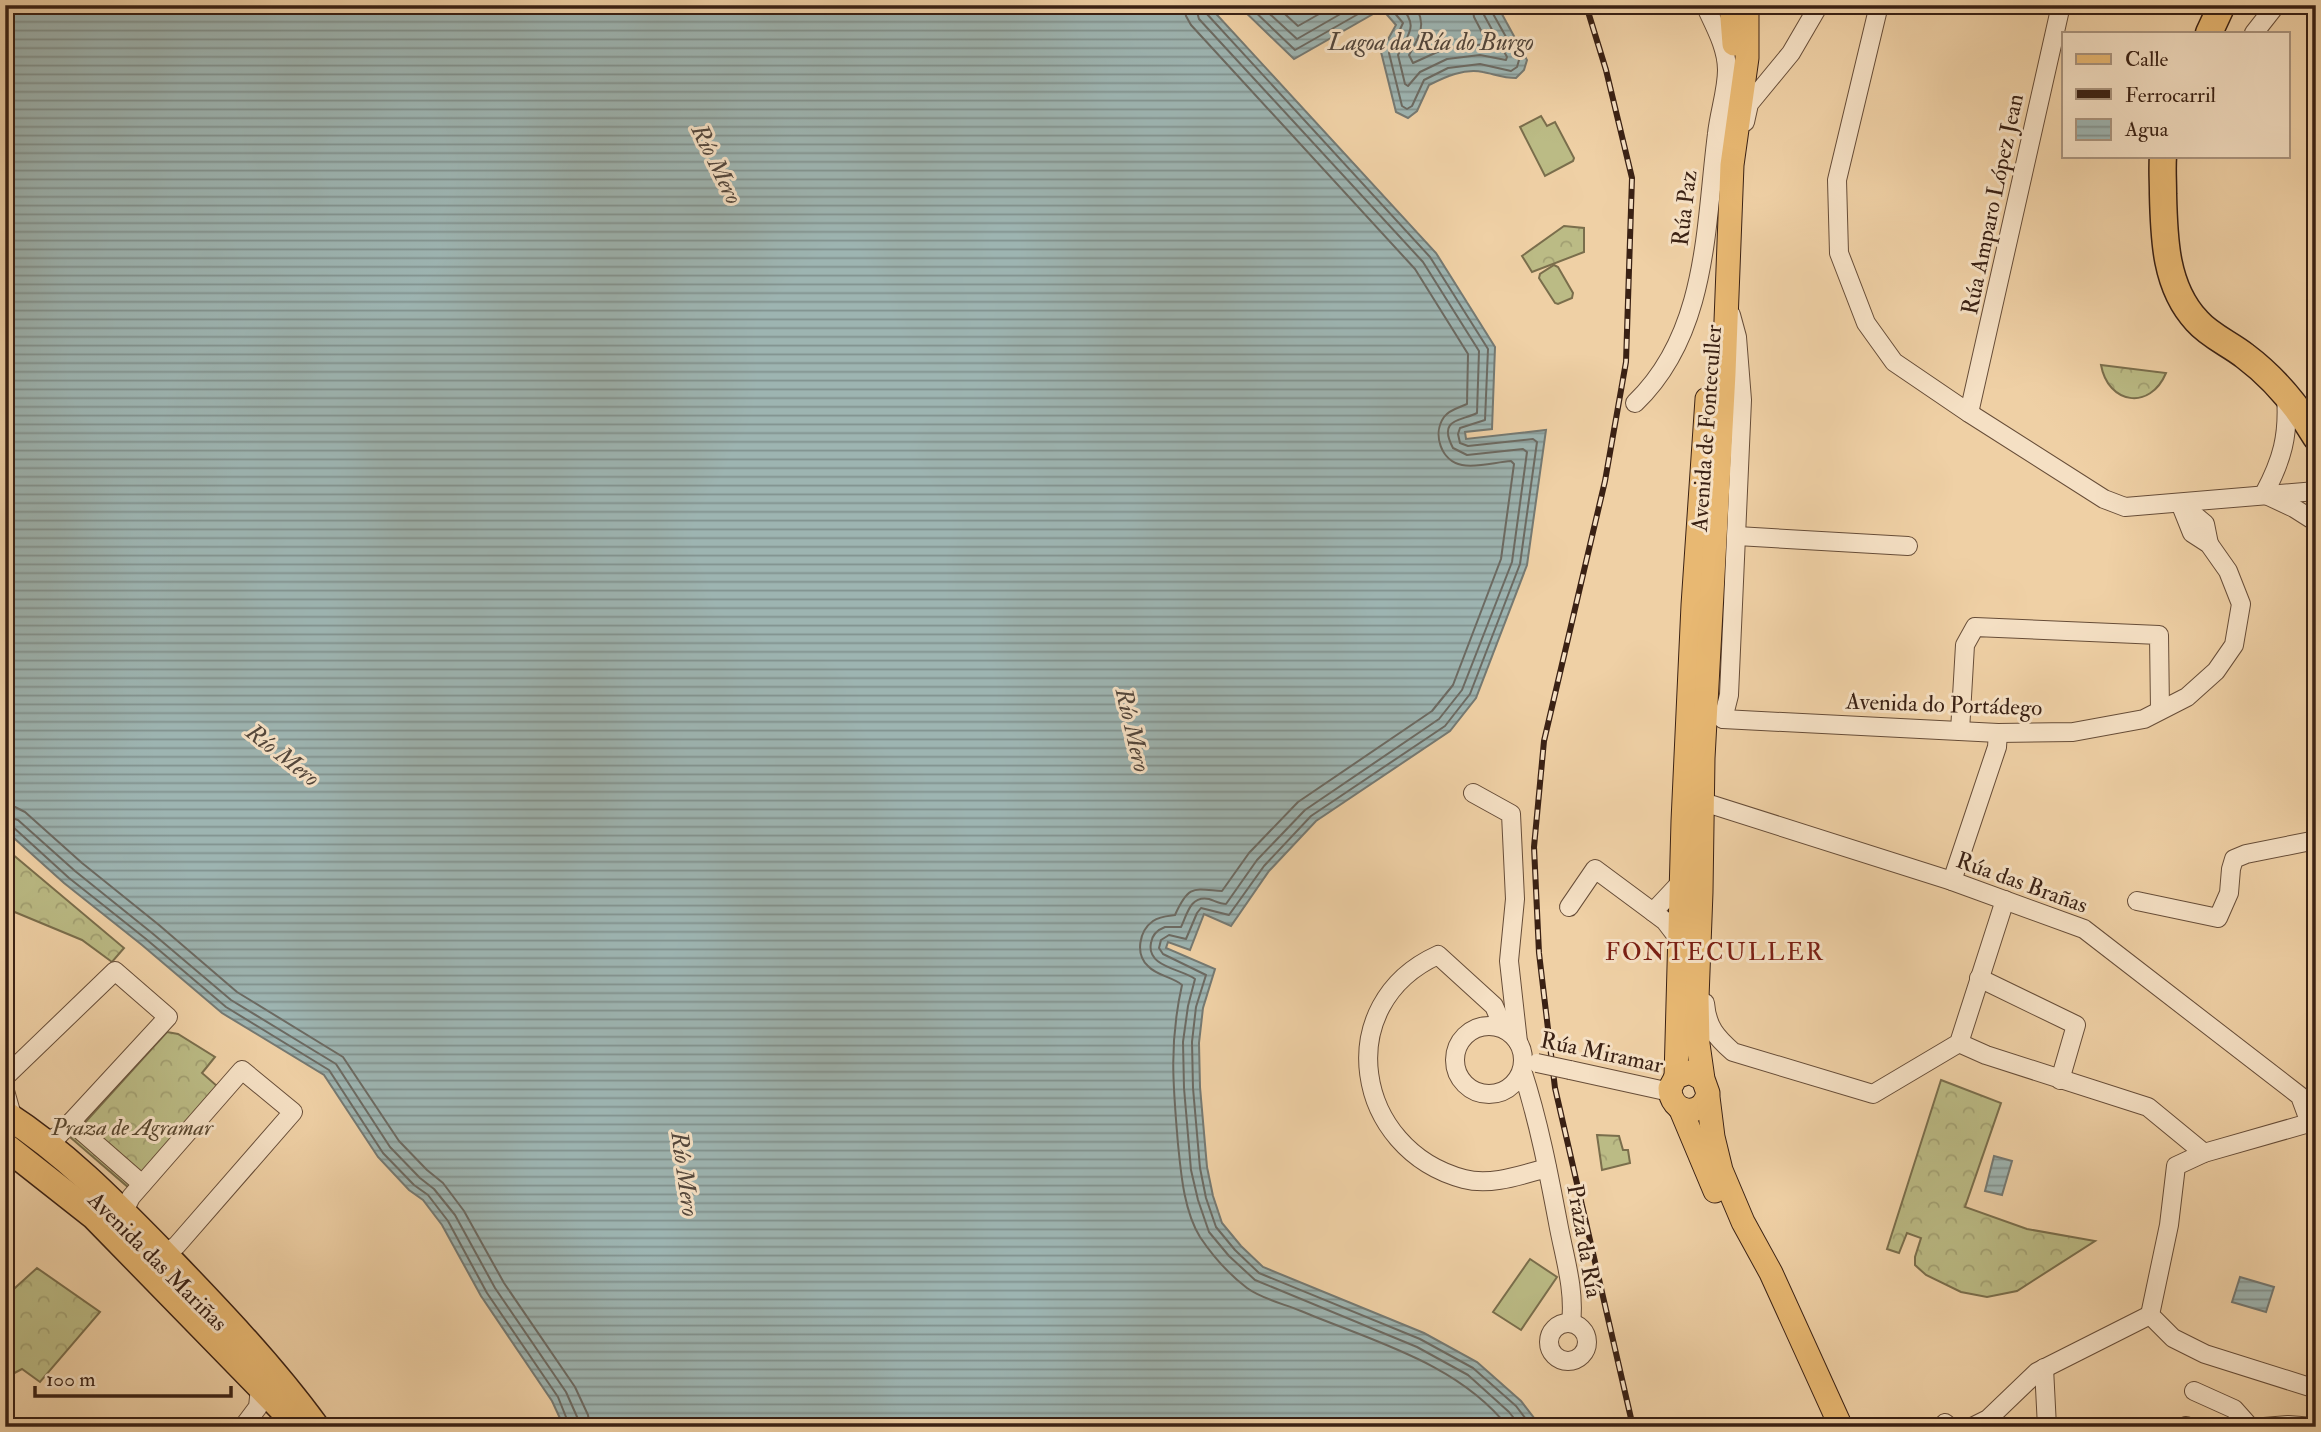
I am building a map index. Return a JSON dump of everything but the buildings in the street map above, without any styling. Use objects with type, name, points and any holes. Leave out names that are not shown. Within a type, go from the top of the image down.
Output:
[{"type":"highway","points":[[2209,32],[2222,5]]},
{"type":"highway","points":[[2163,158],[2164,216],[2169,265],[2184,305],[2197,323],[2249,358],[2286,397],[2316,437]]},
{"type":"highway","points":[[17,1133],[77,1168],[177,1266],[256,1354],[315,1427]]},
{"type":"highway","points":[[17,1133],[260,1388],[301,1427]]},
{"type":"highway","name":"Avenida das Mariñas","points":[[17,1133],[192,1307],[301,1427]]},
{"type":"highway","name":"Avenida das Mariñas","points":[[17,1133],[90,1192],[141,1240],[315,1427]]},
{"type":"main road","name":"Avenida de Fonteculler","points":[[1731,5],[1735,32],[1732,97],[1717,258],[1693,605],[1683,880],[1704,1082],[1713,1137],[1721,1170],[1766,1277]]},
{"type":"main road","name":"Avenida de Fonteculler","points":[[1748,5],[1747,58],[1732,165],[1727,300],[1733,397],[1707,672],[1709,720],[1703,758],[1676,1093],[1714,1188],[1766,1277]]},
{"type":"main road","points":[[1699,513],[1716,411],[1733,397]]},
{"type":"main road","points":[[1690,1073],[1704,1082],[1704,1104],[1689,1111],[1676,1093],[1690,1073]]},
{"type":"main road","points":[[1766,1277],[1831,1427]]},
{"type":"main road","points":[[1766,1277],[1841,1427]]},
{"type":"street","name":"Rúa Paz","points":[[1635,403],[1653,386],[1684,331],[1700,279],[1727,69],[1721,41],[1705,5]]},
{"type":"street","points":[[1740,5],[1747,58]]},
{"type":"street","points":[[1732,165],[1743,143],[1749,104],[1791,53],[1819,5]]},
{"type":"street","points":[[1879,5],[1837,180],[1839,253],[1866,323],[1894,362],[1969,414],[2104,499],[2125,507],[2316,491]]},
{"type":"street","name":"Rúa Amparo López Jean","points":[[1969,414],[2061,5]]},
{"type":"street","points":[[2255,32],[2276,5]]},
{"type":"street","points":[[1709,720],[1729,695],[1737,536],[1733,397]]},
{"type":"street","points":[[2263,494],[2280,462],[2287,430],[2286,397]]},
{"type":"street","points":[[2263,494],[2294,508],[2316,522]]},
{"type":"street","points":[[2209,544],[2213,523],[2223,498]]},
{"type":"street","name":"Avenida do Portádego","points":[[1709,720],[1998,733],[2073,732],[2144,719],[2187,697],[2216,671],[2234,645],[2241,604],[2228,571],[2209,544],[2205,524],[2180,503]]},
{"type":"street","points":[[1737,536],[1908,546]]},
{"type":"street","points":[[1693,605],[1701,622],[1709,720]]},
{"type":"street","points":[[1960,731],[1965,645],[1975,627],[2159,635],[2160,710]]},
{"type":"street","name":"Avenida de Fonteculler","points":[[1683,851],[1700,800],[1709,720]]},
{"type":"street","points":[[1952,881],[1997,747],[1998,733]]},
{"type":"street","points":[[1473,793],[1511,814],[1514,899],[1509,961],[1518,1042]]},
{"type":"street","name":"Rúa das Brañas","points":[[1700,800],[1952,881],[2084,929],[2300,1096],[2313,1122]]},
{"type":"street","points":[[2137,901],[2218,918],[2229,892],[2234,859],[2246,854],[2316,840]]},
{"type":"street","points":[[1569,907],[1595,869],[1665,921],[1690,935],[1705,966],[1709,1028],[1733,1052],[1873,1094],[1959,1043],[2006,900]]},
{"type":"street","points":[[1653,912],[1683,880]]},
{"type":"street","points":[[1985,893],[1993,934]]},
{"type":"street","name":"Praza da Ría","points":[[1547,1168],[1505,1180],[1465,1180],[1429,1166],[1399,1140],[1380,1114],[1370,1084],[1367,1052],[1373,1023],[1396,983],[1420,963],[1438,955],[1494,1006],[1504,1029],[1518,1042],[1528,1065],[1533,1103],[1547,1168],[1574,1303],[1571,1323]]},
{"type":"street","points":[[5,1077],[115,971],[168,1017],[54,1138],[17,1133],[5,1091]]},
{"type":"street","points":[[1979,978],[2076,1025],[2060,1080]]},
{"type":"street","points":[[1504,1029],[1485,1026],[1466,1034],[1455,1052],[1456,1071],[1469,1088],[1490,1095],[1510,1088],[1528,1065]]},
{"type":"street","points":[[1959,1043],[1986,1055],[2148,1107],[2204,1153]]},
{"type":"street","points":[[1704,1082],[1718,1054],[1733,1052]]},
{"type":"street","name":"Rúa Miramar","points":[[1528,1065],[1570,1070],[1676,1093]]},
{"type":"street","points":[[123,1213],[126,1203],[242,1070],[293,1112],[177,1245],[162,1252]]},
{"type":"street","points":[[71,1122],[142,1184]]},
{"type":"street","points":[[2150,1315],[2169,1225],[2176,1167],[2204,1153],[2313,1122]]},
{"type":"street","points":[[1972,1427],[1988,1419],[2037,1372],[2150,1315]]},
{"type":"street","points":[[2150,1315],[2173,1338],[2205,1354],[2316,1389]]},
{"type":"street","points":[[2044,1368],[2047,1427]]},
{"type":"street","points":[[243,1427],[258,1407],[260,1388]]},
{"type":"street","points":[[2194,1391],[2234,1409],[2250,1427]]},
{"type":"street","points":[[2264,1427],[2314,1427]]},
{"type":"green space","points":[[1541,116],[1547,126],[1555,122],[1574,158],[1545,176],[1520,127]]},
{"type":"green space","points":[[1564,226],[1584,228],[1584,252],[1532,272],[1522,256]]},
{"type":"green space","points":[[1554,265],[1558,267],[1573,293],[1572,298],[1558,304],[1539,278],[1540,274]]},
{"type":"green space","points":[[2101,365],[2166,373],[2150,393],[2130,398],[2120,395],[2112,388]]},
{"type":"green space","points":[[5,848],[124,948],[112,962],[82,940],[5,908]]},
{"type":"green space","name":"Praza de Agramar","points":[[167,1032],[178,1034],[215,1057],[202,1073],[217,1086],[129,1188],[71,1138]]},
{"type":"green space","points":[[1941,1080],[2001,1103],[1965,1207],[2027,1229],[2095,1241],[2017,1291],[1987,1297],[1961,1292],[1926,1275],[1915,1265],[1921,1238],[1907,1233],[1899,1253],[1887,1249]]},
{"type":"green space","points":[[1597,1135],[1619,1136],[1623,1150],[1628,1150],[1630,1163],[1602,1170]]},
{"type":"green space","points":[[1530,1259],[1557,1277],[1521,1330],[1493,1312]]},
{"type":"green space","points":[[37,1268],[100,1312],[40,1382],[22,1369],[5,1378],[5,1297]]},
{"type":"water","name":"Río Mero","points":[[5,5],[1208,5],[1436,253],[1495,347],[1492,429],[1465,432],[1466,439],[1546,430],[1527,565],[1476,698],[1450,731],[1316,821],[1269,871],[1231,926],[1204,914],[1190,950],[1168,942],[1166,948],[1215,969],[1203,1008],[1199,1043],[1207,1167],[1213,1196],[1222,1223],[1263,1267],[1424,1333],[1477,1362],[1521,1401],[1541,1427],[564,1427],[552,1401],[481,1296],[442,1225],[423,1200],[409,1190],[378,1157],[324,1075],[222,1013],[64,883],[5,830]]},
{"type":"water","name":"Lagoa da Ría do Burgo","points":[[1238,5],[1497,5],[1527,60],[1524,70],[1516,78],[1469,71],[1435,82],[1429,85],[1417,111],[1408,118],[1396,112],[1381,52],[1396,25],[1382,9],[1294,59]]},
{"type":"water","points":[[1994,1156],[2012,1161],[2002,1195],[1985,1191]]},
{"type":"water","points":[[2240,1277],[2274,1287],[2266,1312],[2232,1302]]},
{"type":"railway","points":[[1586,5],[1606,70],[1632,178],[1626,362],[1605,481],[1544,741],[1534,847],[1539,953],[1555,1088],[1633,1427]]},
{"type":"district","name":"FONTECULLER","points":[[1715,952]]}]
